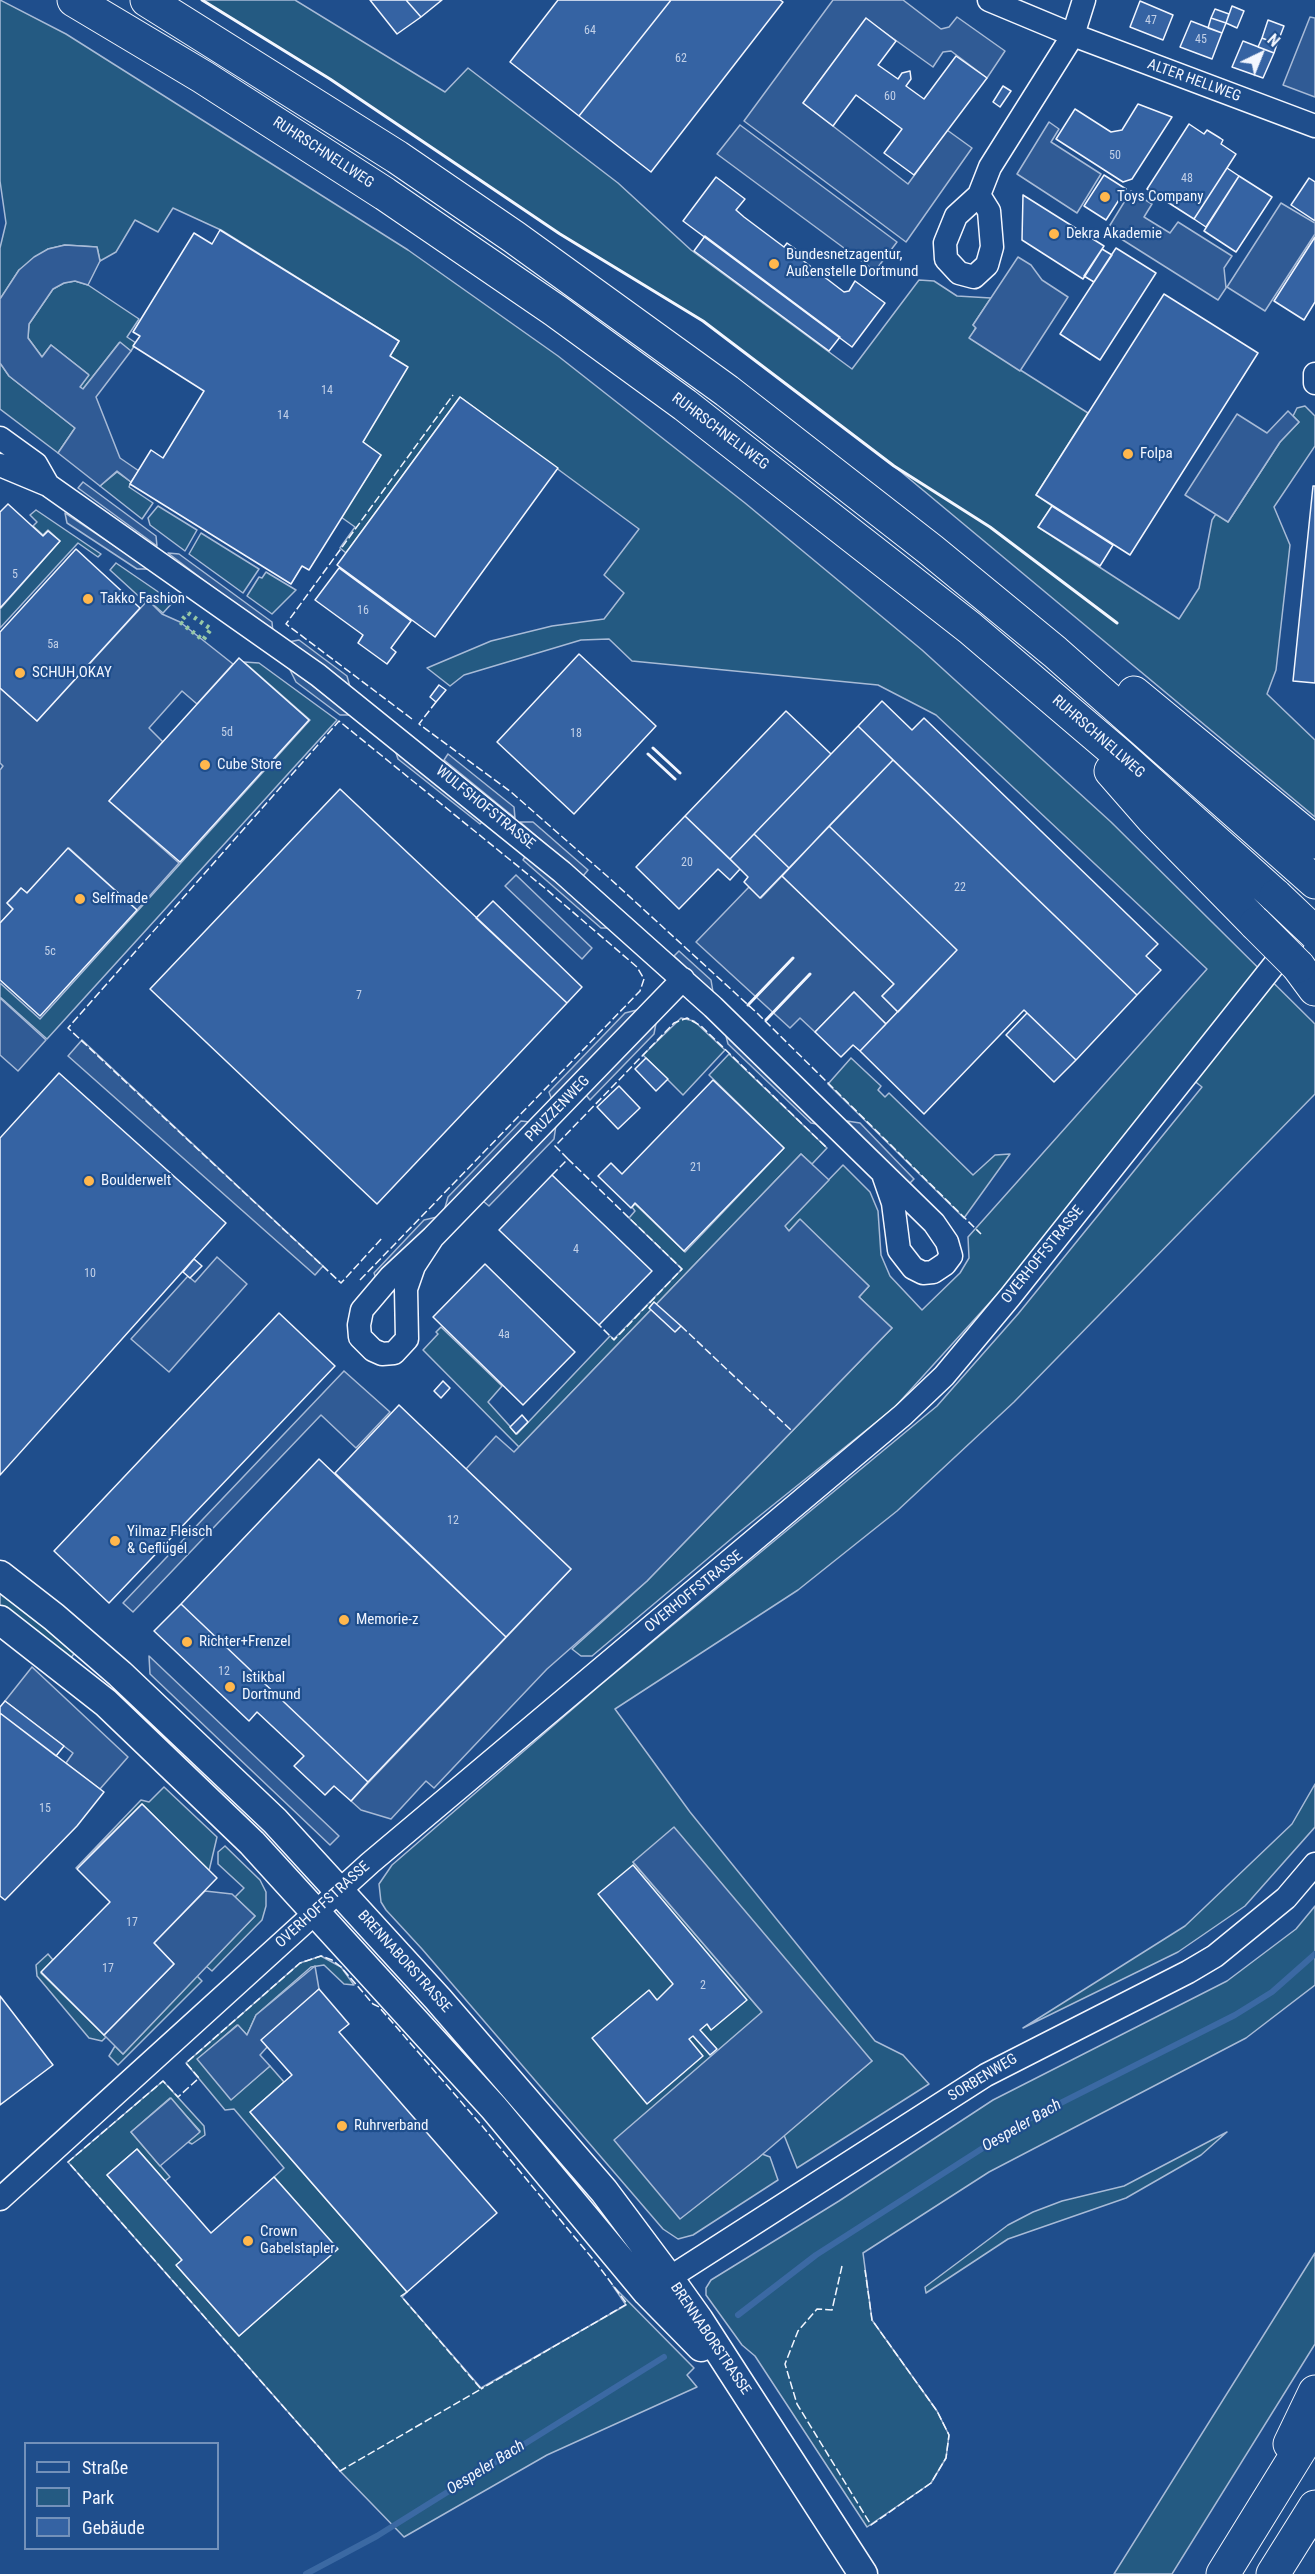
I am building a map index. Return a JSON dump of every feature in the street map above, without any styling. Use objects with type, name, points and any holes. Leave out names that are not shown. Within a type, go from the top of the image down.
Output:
[{"type":"highway","name":"RUHRSCHNELLWEG","points":[[74,0],[330,158],[556,311],[686,405],[826,513],[1015,666],[1151,783],[1315,933]]},
{"type":"highway","points":[[147,0],[327,112],[514,237],[727,391],[932,550],[1310,864]]},
{"type":"highway","points":[[1015,666],[1049,700],[1153,819],[1310,980]]},
{"type":"highway","points":[[1251,2527],[1315,2392]]},
{"type":"highway","points":[[1223,2574],[1315,2425]]},
{"type":"highway","points":[[1273,2574],[1315,2507]]},
{"type":"highway","points":[[1299,2574],[1315,2550]]},
{"type":"main road","name":"BRENNABORSTRASSE","points":[[0,1575],[97,1654],[275,1821],[438,1999],[604,2191],[658,2285]]},
{"type":"main road","name":"BRENNABORSTRASSE","points":[[0,1620],[106,1703],[252,1843],[658,2285],[752,2400],[863,2574]]},
{"type":"main road","points":[[74,1677],[97,1654]]},
{"type":"street","name":"ALTER HELLWEG","points":[[989,0],[1073,35],[1315,126]]},
{"type":"street","points":[[979,195],[990,167],[1073,35],[1084,0]]},
{"type":"street","points":[[1315,374],[1315,383]]},
{"type":"street","name":"WULFSHOFSTRASSE","points":[[0,438],[36,464],[48,485]]},
{"type":"street","name":"WULFSHOFSTRASSE","points":[[0,465],[48,485],[318,675],[562,872],[683,979],[850,1138],[885,1177]]},
{"type":"street","name":"OVERHOFFSTRASSE","points":[[0,2199],[316,1912],[592,1676],[860,1453],[944,1376],[1010,1297],[1315,914]]},
{"type":"street","name":"PRUZZENWEG","points":[[433,1237],[414,1266],[406,1289],[407,1339],[394,1353],[382,1354],[373,1350],[360,1337],[359,1324],[362,1311],[390,1277],[433,1237],[683,979]]},
{"type":"street","name":"SORBENWEG","points":[[658,2285],[986,2075],[1215,1956],[1271,1912],[1315,1864]]},
{"type":"green space","points":[[0,0],[66,34],[408,250],[558,356],[745,503],[922,650],[1111,822],[1315,1024],[1315,1094],[1014,1402],[897,1511],[798,1590],[615,1709],[690,1812],[875,2041],[903,2055],[929,2084],[797,2168],[784,2135],[872,2061],[633,1862],[762,2012],[757,2159],[762,2154],[770,2157],[778,2180],[693,2235],[678,2239],[663,2229],[386,1910],[381,1902],[379,1884],[392,1865],[598,1687],[937,1406],[1018,1314],[1202,1087],[1178,1068],[1002,1289],[895,1407],[737,1534],[592,1656],[581,1656],[572,1649],[647,1581],[892,1328],[859,1297],[869,1286],[799,1220],[789,1231],[784,1226],[843,1165],[870,1192],[878,1211],[881,1255],[890,1276],[922,1310],[960,1273],[969,1258],[968,1237],[1207,969],[936,715],[878,685],[632,661],[609,639],[581,640],[464,675],[450,686],[427,668],[491,641],[552,626],[604,619],[624,593],[604,575],[639,529],[460,397],[346,553],[340,548],[355,527],[341,517],[381,455],[363,442],[390,356],[399,341],[221,230],[173,208],[158,232],[135,220],[116,252],[100,261],[97,247],[65,245],[48,249],[19,270],[0,299],[0,248],[6,223],[0,181]]},
{"type":"green space","points":[[202,0],[295,0],[445,92],[468,68],[618,183],[691,250],[852,369],[919,280],[934,281],[957,296],[991,298],[973,325],[976,327],[970,338],[1088,413],[1036,495],[1052,506],[1038,527],[1179,619],[1199,588],[1212,520],[1216,514],[1228,522],[1280,442],[1299,422],[1293,416],[1297,408],[1305,406],[1315,416],[1315,446],[1274,507],[1290,545],[1276,670],[1267,694],[1315,740],[1315,817],[894,466],[703,321],[560,234],[330,79]]},
{"type":"green space","points":[[75,281],[88,285],[139,319],[127,337],[136,343],[131,351],[119,343],[83,389],[80,387],[88,374],[51,345],[42,357],[28,338],[29,324],[53,289],[64,283]]},
{"type":"green space","points":[[0,363],[9,376],[75,428],[58,453],[0,409]]},
{"type":"green space","points":[[117,472],[131,482],[129,487],[153,503],[142,519],[100,486]]},
{"type":"green space","points":[[158,506],[197,530],[185,551],[150,525],[148,518]]},
{"type":"green space","points":[[36,510],[101,554],[98,557],[78,543],[0,628],[0,609],[60,541],[48,530],[43,535],[33,526],[37,522],[30,515]]},
{"type":"green space","points":[[201,533],[259,569],[243,593],[189,554]]},
{"type":"green space","points":[[116,563],[173,602],[163,613],[148,600],[145,602],[110,570]]},
{"type":"green space","points":[[266,572],[296,590],[272,614],[247,596],[259,577],[262,578]]},
{"type":"green space","points":[[244,662],[259,663],[337,720],[47,1039],[0,997],[0,983],[40,1019],[310,720]]},
{"type":"green space","points":[[681,1018],[694,1021],[725,1050],[683,1095],[643,1055]]},
{"type":"green space","points":[[729,1054],[827,1148],[812,1164],[801,1154],[519,1447],[423,1350],[438,1334],[436,1332],[441,1327],[502,1386],[488,1402],[517,1434],[610,1336],[614,1339],[682,1269],[629,1218],[635,1211],[632,1207],[635,1204],[685,1252],[784,1148],[709,1075]]},
{"type":"green space","points":[[851,1058],[881,1086],[878,1090],[885,1097],[889,1093],[973,1175],[995,1155],[1010,1154],[964,1218],[828,1084]]},
{"type":"green space","points":[[0,1587],[77,1650],[70,1659],[0,1608]]},
{"type":"green space","points":[[1315,1784],[1315,1827],[1245,1906],[1178,1952],[1023,2028],[1185,1926],[1292,1824]]},
{"type":"green space","points":[[164,1787],[217,1837],[209,1871],[142,1804],[76,1868],[141,1800],[149,1802]]},
{"type":"green space","points":[[225,1846],[260,1880],[266,1892],[266,1906],[262,1920],[212,1971],[206,1966],[255,1916],[235,1897],[244,1888],[218,1864],[218,1852]]},
{"type":"green space","points":[[1315,1906],[1315,1985],[1246,2038],[989,2172],[863,2253],[872,2320],[937,2411],[949,2435],[946,2458],[931,2483],[867,2527],[755,2356],[742,2345],[706,2295],[706,2288],[711,2280],[839,2201],[993,2100],[1227,1981],[1296,1929]]},
{"type":"green space","points":[[48,1954],[53,1960],[41,1973],[106,2037],[102,2041],[89,2038],[37,1976],[36,1965]]},
{"type":"green space","points":[[321,1956],[341,1967],[354,1985],[344,1984],[324,1965],[311,1967],[256,2015],[247,2035],[237,2025],[198,2059],[231,2099],[270,2066],[284,2082],[250,2112],[407,2292],[402,2297],[481,2388],[626,2305],[613,2286],[694,2368],[687,2375],[697,2387],[547,2455],[404,2537],[340,2471],[68,2162],[163,2081],[204,2126],[205,2135],[192,2144],[188,2142],[200,2131],[170,2098],[131,2132],[170,2177],[165,2181],[137,2149],[107,2175],[182,2260],[177,2266],[239,2336],[337,2249],[274,2177],[284,2168],[234,2109],[225,2110],[186,2063],[300,1963]]},
{"type":"green space","points":[[197,1976],[202,1981],[118,2065],[109,2056],[115,2046],[123,2054]]},
{"type":"green space","points":[[1227,2132],[1201,2155],[1126,2198],[1008,2239],[926,2293],[925,2287],[1008,2225],[1062,2201],[1124,2186]]},
{"type":"green space","points":[[1315,2253],[1315,2344],[1172,2574],[1114,2574]]},
{"type":"shaded area","points":[[833,0],[903,0],[941,29],[949,27],[957,17],[1005,51],[987,78],[951,51],[943,52],[933,67],[866,19],[803,103],[908,184],[947,130],[972,148],[906,242],[744,121]]},
{"type":"shaded area","points":[[1310,17],[1315,18],[1315,97],[1283,85]]},
{"type":"shaded area","points":[[1049,122],[1059,129],[1051,142],[1101,174],[1077,213],[1017,174]]},
{"type":"shaded area","points":[[740,125],[897,242],[875,271],[717,154]]},
{"type":"shaded area","points":[[1131,191],[1152,204],[1144,217],[1170,233],[1178,222],[1232,256],[1224,268],[1226,288],[1218,300],[1107,230]]},
{"type":"shaded area","points":[[1281,203],[1315,223],[1315,234],[1265,311],[1227,287]]},
{"type":"shaded area","points":[[65,245],[97,247],[100,261],[88,285],[75,281],[64,283],[53,289],[29,324],[28,338],[42,357],[51,345],[89,375],[80,387],[83,389],[120,342],[131,351],[96,397],[120,458],[139,471],[131,482],[117,471],[100,486],[58,453],[75,428],[9,376],[0,363],[0,299],[19,270],[34,257],[48,249]]},
{"type":"shaded area","points":[[1018,257],[1031,265],[1042,280],[1068,297],[1020,371],[969,338],[976,328],[973,325]]},
{"type":"shaded area","points":[[1288,411],[1299,422],[1280,442],[1228,522],[1185,495],[1237,414],[1267,433]]},
{"type":"shaded area","points":[[83,482],[156,536],[157,546],[78,488]]},
{"type":"shaded area","points":[[65,513],[149,569],[137,569],[67,523]]},
{"type":"shaded area","points":[[168,553],[179,554],[272,622],[273,633]]},
{"type":"shaded area","points":[[148,600],[162,614],[180,622],[233,664],[197,704],[182,691],[149,728],[163,742],[109,801],[179,863],[137,910],[69,848],[27,893],[21,888],[7,903],[13,909],[0,923],[0,770],[3,766],[0,763],[0,688],[37,721]]},
{"type":"shaded area","points":[[299,640],[347,676],[350,687],[288,642]]},
{"type":"shaded area","points":[[289,668],[351,715],[340,715],[296,682]]},
{"type":"shaded area","points":[[394,747],[484,820],[480,824],[398,759]]},
{"type":"shaded area","points":[[448,754],[514,807],[515,818],[444,760]]},
{"type":"shaded area","points":[[520,822],[533,822],[588,870],[583,876]]},
{"type":"shaded area","points":[[526,855],[612,928],[601,928],[523,860]]},
{"type":"shaded area","points":[[516,875],[592,948],[582,959],[505,886]]},
{"type":"shaded area","points":[[782,876],[894,984],[882,996],[898,1012],[886,1024],[854,992],[815,1032],[800,1018],[790,1028],[696,942],[749,887],[761,898]]},
{"type":"shaded area","points":[[679,951],[711,980],[713,992],[674,956]]},
{"type":"shaded area","points":[[0,998],[46,1040],[18,1071],[0,1055]]},
{"type":"shaded area","points":[[637,1010],[552,1100],[549,1092],[625,1013]]},
{"type":"shaded area","points":[[656,1023],[654,1034],[590,1100],[586,1095]]},
{"type":"shaded area","points":[[725,1032],[822,1125],[811,1123],[728,1044]]},
{"type":"shaded area","points":[[82,1040],[323,1266],[315,1275],[68,1056]]},
{"type":"shaded area","points":[[521,1121],[530,1122],[444,1211],[448,1197]]},
{"type":"shaded area","points":[[847,1121],[860,1123],[914,1179],[909,1184]]},
{"type":"shaded area","points":[[556,1125],[554,1139],[489,1206],[483,1201]]},
{"type":"shaded area","points":[[801,1154],[829,1180],[785,1226],[789,1231],[800,1219],[869,1286],[859,1297],[892,1328],[647,1581],[547,1669],[434,1788],[426,1781],[391,1819],[361,1810],[351,1801],[571,1569],[466,1469],[496,1436],[514,1452]]},
{"type":"shaded area","points":[[437,1217],[377,1281],[374,1273],[424,1220]]},
{"type":"shaded area","points":[[217,1257],[247,1284],[169,1372],[131,1339],[188,1276],[195,1282]]},
{"type":"shaded area","points":[[344,1371],[390,1412],[356,1448],[321,1415],[133,1612],[123,1603]]},
{"type":"shaded area","points":[[149,1656],[339,1836],[330,1845],[150,1674]]},
{"type":"shaded area","points":[[32,1667],[128,1757],[100,1789],[66,1763],[73,1753],[5,1701]]},
{"type":"shaded area","points":[[674,1827],[872,2061],[757,2159],[680,2219],[614,2140],[762,2012],[633,1862]]},
{"type":"shaded area","points":[[205,1891],[232,1894],[255,1916],[123,2054],[104,2035],[174,1964],[154,1943]]},
{"type":"shaded area","points":[[315,1966],[319,1989],[260,2055],[270,2066],[231,2100],[197,2059],[238,2025],[247,2035],[256,2015]]},
{"type":"shaded area","points":[[171,2098],[200,2132],[160,2166],[131,2132]]},
{"type":"building","points":[[370,0],[406,0],[421,17],[397,34]]},
{"type":"building","points":[[406,0],[442,0],[421,17]]},
{"type":"building","points":[[558,0],[671,0],[579,116],[510,62]]},
{"type":"building","points":[[671,0],[780,0],[783,2],[651,172],[579,116]]},
{"type":"building","points":[[1140,1],[1173,15],[1163,40],[1130,27]]},
{"type":"building","points":[[1232,6],[1244,11],[1237,28],[1226,23]]},
{"type":"building","points":[[1215,9],[1229,14],[1226,23],[1211,18]]},
{"type":"building","points":[[866,18],[896,41],[878,65],[898,79],[902,73],[910,71],[911,79],[906,86],[924,99],[956,56],[987,78],[914,175],[884,153],[902,129],[856,95],[833,126],[803,103]]},
{"type":"building","points":[[1211,18],[1226,23],[1222,33],[1208,28]]},
{"type":"building","points":[[1268,20],[1284,26],[1277,44],[1262,38]]},
{"type":"building","points":[[1191,21],[1222,33],[1212,59],[1180,47]]},
{"type":"building","points":[[1262,38],[1277,44],[1274,53],[1258,47]]},
{"type":"building","points":[[1243,41],[1274,53],[1263,78],[1232,67]]},
{"type":"building","points":[[1003,86],[1011,91],[1000,107],[993,102]]},
{"type":"building","points":[[1138,104],[1172,117],[1132,179],[1123,182],[1056,139],[1075,109],[1111,132],[1122,130]]},
{"type":"building","points":[[1189,124],[1204,134],[1207,130],[1220,138],[1223,140],[1221,144],[1236,154],[1194,219],[1147,189]]},
{"type":"building","points":[[1227,168],[1239,176],[1206,227],[1194,219]]},
{"type":"building","name":"Toys Company","points":[[1104,175],[1126,189],[1106,220],[1084,206]]},
{"type":"building","points":[[1239,176],[1272,197],[1236,252],[1204,231]]},
{"type":"building","name":"Bundesnetzagentur, Außenstelle Dortmund","points":[[716,177],[745,199],[736,210],[784,247],[787,243],[801,253],[798,257],[844,292],[849,291],[855,281],[885,303],[852,347],[683,221]]},
{"type":"building","points":[[1309,178],[1315,182],[1315,221],[1291,205]]},
{"type":"building","name":"Dekra Akademie","points":[[1023,195],[1104,246],[1083,279],[1022,240]]},
{"type":"building","points":[[220,230],[399,341],[390,356],[408,367],[363,442],[381,455],[309,570],[302,566],[291,584],[130,484],[151,450],[163,458],[204,391],[133,346],[140,336],[133,332],[194,233],[212,244]]},
{"type":"building","points":[[705,236],[840,337],[829,351],[694,251]]},
{"type":"building","points":[[1315,237],[1315,302],[1304,320],[1274,301]]},
{"type":"building","points":[[1116,248],[1156,273],[1100,360],[1060,334]]},
{"type":"building","points":[[1102,249],[1112,255],[1094,282],[1084,276]]},
{"type":"building","name":"Folpa","points":[[1164,294],[1258,353],[1130,555],[1036,495]]},
{"type":"building","points":[[460,397],[558,468],[435,637],[337,565]]},
{"type":"building","points":[[1313,486],[1315,486],[1315,683],[1293,681]]},
{"type":"building","points":[[8,504],[43,536],[48,531],[60,541],[0,608],[0,512]]},
{"type":"building","points":[[1052,506],[1113,545],[1100,566],[1038,527]]},
{"type":"building","points":[[76,549],[140,608],[37,721],[0,688],[0,632]]},
{"type":"building","points":[[339,568],[411,621],[391,648],[396,652],[387,664],[358,643],[363,635],[315,600]]},
{"type":"building","points":[[579,654],[656,726],[574,814],[497,742]]},
{"type":"building","name":"Cube Store","points":[[239,658],[309,720],[180,862],[109,801]]},
{"type":"building","points":[[439,685],[446,690],[436,702],[430,697]]},
{"type":"building","points":[[882,701],[912,730],[924,718],[1158,944],[1146,956],[1161,970],[1137,995],[858,726]]},
{"type":"building","points":[[786,711],[831,754],[730,859],[685,816]]},
{"type":"building","points":[[858,726],[893,760],[789,868],[754,834]]},
{"type":"building","points":[[893,760],[1137,995],[1076,1060],[1024,1010],[924,1114],[860,1051],[957,950],[829,826]]},
{"type":"building","points":[[340,789],[567,1003],[377,1204],[150,989]]},
{"type":"building","points":[[685,816],[740,869],[730,880],[718,869],[679,909],[636,867]]},
{"type":"building","points":[[829,826],[957,950],[898,1012],[882,996],[894,984],[782,876]]},
{"type":"building","points":[[754,834],[789,868],[760,898],[744,882],[748,877],[730,859]]},
{"type":"building","points":[[68,848],[137,910],[40,1016],[0,980],[0,923],[13,909],[7,903],[21,888],[27,893]]},
{"type":"building","points":[[493,901],[582,987],[567,1003],[476,918]]},
{"type":"building","points":[[854,992],[886,1024],[860,1051],[853,1045],[841,1057],[815,1032]]},
{"type":"building","points":[[1027,1013],[1076,1060],[1054,1082],[1006,1035]]},
{"type":"building","points":[[646,1058],[668,1079],[656,1091],[635,1069]]},
{"type":"building","name":"Boulderwelt","points":[[59,1073],[226,1223],[0,1475],[0,1138]]},
{"type":"building","points":[[713,1080],[784,1148],[684,1251],[635,1203],[631,1208],[598,1176],[611,1163],[622,1174]]},
{"type":"building","points":[[619,1086],[640,1108],[618,1129],[597,1107]]},
{"type":"building","points":[[552,1175],[652,1271],[599,1325],[499,1230]]},
{"type":"building","points":[[194,1259],[202,1266],[190,1278],[183,1272]]},
{"type":"building","points":[[485,1264],[575,1352],[523,1405],[433,1317]]},
{"type":"building","points":[[654,1302],[681,1326],[675,1332],[649,1308]]},
{"type":"building","points":[[279,1313],[335,1366],[109,1603],[54,1551]]},
{"type":"building","points":[[443,1381],[450,1388],[441,1398],[434,1391]]},
{"type":"building","points":[[399,1405],[571,1569],[506,1637],[335,1473]]},
{"type":"building","points":[[522,1415],[528,1422],[516,1434],[510,1427]]},
{"type":"building","name":"Memorie-z","points":[[319,1459],[506,1637],[368,1782],[181,1604]]},
{"type":"building","points":[[181,1604],[368,1782],[351,1801],[334,1786],[325,1795],[294,1766],[304,1756],[257,1712],[249,1721],[154,1631]]},
{"type":"building","points":[[5,1701],[64,1746],[56,1756],[0,1713],[0,1707]]},
{"type":"building","points":[[0,1713],[104,1792],[77,1826],[5,1900],[0,1896]]},
{"type":"building","points":[[142,1804],[217,1878],[154,1943],[174,1964],[104,2035],[41,1972],[110,1902],[77,1869]]},
{"type":"building","points":[[633,1865],[747,2000],[711,2030],[707,2024],[700,2030],[717,2049],[710,2055],[693,2036],[689,2039],[703,2056],[647,2104],[592,2038],[649,1990],[657,2000],[673,1984],[598,1894]]},
{"type":"building","name":"Ruhrverband","points":[[319,1989],[349,2024],[339,2032],[497,2213],[407,2292],[250,2112],[292,2075],[261,2040]]},
{"type":"building","points":[[0,1996],[53,2065],[0,2105]]},
{"type":"building","name":"Crown Gabelstapler","points":[[137,2149],[211,2233],[274,2177],[338,2249],[239,2336],[176,2265],[182,2260],[107,2175]]},
{"type":"waterway","name":"Oespeler Bach","points":[[738,2315],[816,2255],[1025,2121],[1235,2015],[1272,1992],[1315,1954]]},
{"type":"waterway","name":"Oespeler Bach","points":[[306,2574],[377,2536],[664,2357]]},
{"type":"hedge","points":[[188,613],[211,629],[203,640],[180,622],[188,613]]},
{"type":"fence","points":[[412,719],[286,624],[453,395]]},
{"type":"fence","points":[[436,702],[419,724],[511,792],[607,876],[757,1013],[981,1234]]},
{"type":"fence","points":[[360,1280],[640,991],[644,979],[637,967],[546,889],[339,721],[68,1028],[341,1283],[383,1237]]},
{"type":"fence","points":[[568,1159],[555,1146],[674,1023],[687,1018],[701,1026],[827,1148]]},
{"type":"fence","points":[[552,1175],[568,1159],[682,1269],[614,1340],[599,1325]]},
{"type":"fence","points":[[681,1326],[791,1430]]},
{"type":"fence","points":[[407,2292],[401,2296],[481,2389],[340,2471],[68,2162],[163,2081],[178,2097],[199,2078],[186,2063],[300,1963],[321,1956],[332,1960],[341,1967],[373,2004],[379,2007],[483,2127],[597,2264],[627,2304],[481,2389]]},
{"type":"fence","points":[[842,2266],[832,2310],[817,2309],[798,2331],[785,2364],[797,2404],[871,2525],[931,2483],[946,2458],[949,2435],[937,2411],[872,2320],[865,2270]]},
{"type":"wall","points":[[202,0],[330,79],[560,234],[703,321],[894,466],[990,527],[1117,623]]},
{"type":"wall","points":[[653,748],[680,773]]},
{"type":"wall","points":[[648,754],[675,779]]},
{"type":"wall","points":[[748,1005],[793,958]]},
{"type":"wall","points":[[766,1020],[810,974]]},
{"type":"place","name":"Toys Company","points":[[1105,197]]},
{"type":"place","name":"Dekra Akademie","points":[[1054,234]]},
{"type":"place","name":"Bundesnetzagentur, Außenstelle Dortmund","points":[[774,264]]},
{"type":"place","name":"Folpa","points":[[1128,454]]},
{"type":"place","name":"Takko Fashion","points":[[88,599]]},
{"type":"place","name":"SCHUH OKAY","points":[[20,673]]},
{"type":"place","name":"Cube Store","points":[[205,765]]},
{"type":"place","name":"Selfmade","points":[[80,899]]},
{"type":"place","name":"Boulderwelt","points":[[89,1181]]},
{"type":"place","name":"Yilmaz Fleisch & Geflügel","points":[[115,1541]]},
{"type":"place","name":"Memorie-z","points":[[344,1620]]},
{"type":"place","name":"Richter+Frenzel","points":[[187,1642]]},
{"type":"place","name":"Istikbal Dortmund","points":[[230,1687]]},
{"type":"place","name":"Ruhrverband","points":[[342,2126]]},
{"type":"place","name":"Crown Gabelstapler","points":[[248,2241]]}]
